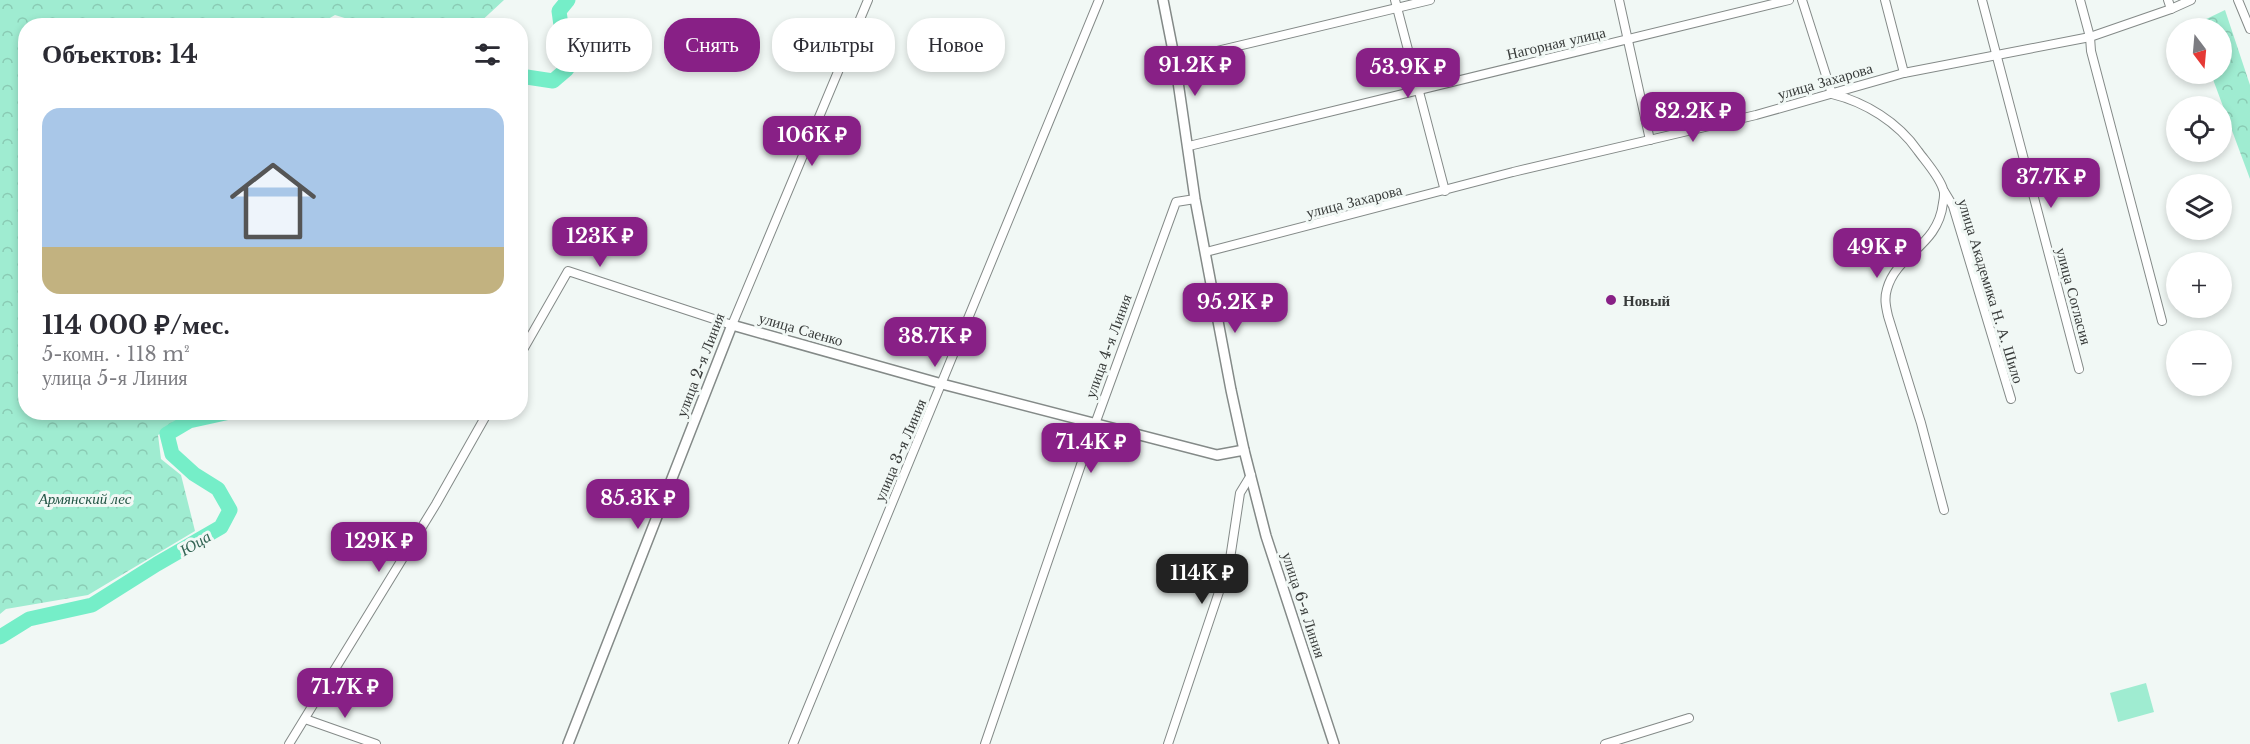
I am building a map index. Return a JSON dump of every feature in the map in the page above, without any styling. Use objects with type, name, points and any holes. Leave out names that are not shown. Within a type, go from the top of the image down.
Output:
[{"type":"street","name":"улица 2-я Линия","points":[[568,744],[732,325],[868,0]]},
{"type":"street","name":"улица 3-я Линия","points":[[793,744],[1099,0]]},
{"type":"street","points":[[1163,0],[1189,146],[1195,199]]},
{"type":"street","points":[[1175,61],[1396,4],[1430,0]]},
{"type":"street","points":[[1619,0],[1650,140]]},
{"type":"street","name":"Нагорная улица","points":[[1189,146],[1789,0]]},
{"type":"street","points":[[1802,0],[1832,94]]},
{"type":"street","points":[[1885,0],[1904,73]]},
{"type":"street","name":"улица Согласия","points":[[1982,0],[2079,369]]},
{"type":"street","points":[[2080,0],[2090,37],[2091,51],[2162,321]]},
{"type":"street","points":[[2168,0],[2171,9]]},
{"type":"street","name":"улица Захарова","points":[[1206,252],[1445,192],[1513,172],[1832,94],[1904,73],[2090,37],[2191,0]]},
{"type":"street","points":[[2238,0],[2250,29]]},
{"type":"street","points":[[1396,4],[1445,192]]},
{"type":"street","name":"улица Академика Н. А. Шило","points":[[1832,94],[1851,99],[1890,122],[1912,142],[1953,206],[2011,399]]},
{"type":"street","points":[[1944,191],[1942,211],[1932,235],[1906,259],[1893,276],[1887,287],[1885,298],[1888,316],[1921,423],[1944,510]]},
{"type":"street","name":"улица 6-я Линия","points":[[1195,199],[1231,390],[1266,536],[1334,744]]},
{"type":"street","name":"улица 4-я Линия","points":[[985,744],[1095,424],[1176,202],[1195,199]]},
{"type":"street","points":[[528,341],[568,271],[732,325]]},
{"type":"street","name":"улица Саенко","points":[[732,325],[942,384],[1217,455],[1245,450]]},
{"type":"street","points":[[289,744],[436,504],[483,420]]},
{"type":"street","points":[[1168,744],[1230,560],[1240,493],[1251,475]]},
{"type":"street","points":[[1605,744],[1689,718]]},
{"type":"street","points":[[305,719],[376,744]]},
{"type":"green space","name":"Армянский лес","points":[[0,0],[504,0],[485,18],[345,18],[335,15],[330,18],[18,18],[18,420],[180,420],[158,435],[161,459],[181,475],[195,531],[88,595],[6,609],[0,614]]},
{"type":"green space","points":[[2225,10],[2228,18],[2208,18]]},
{"type":"green space","points":[[2232,31],[2250,85],[2250,179],[2232,131],[2232,96],[2219,96],[2215,84],[2232,84]]},
{"type":"green space","points":[[2146,683],[2154,712],[2118,722],[2110,693]]},
{"type":"waterway","name":"Юца","points":[[528,77],[553,81],[567,69],[559,11],[568,0]]},
{"type":"waterway","name":"Юца","points":[[0,637],[29,619],[92,605],[221,527],[230,510],[218,489],[194,474],[172,454],[167,434],[194,420]]},
{"type":"place","name":"Новый","points":[[1611,300]]}]
